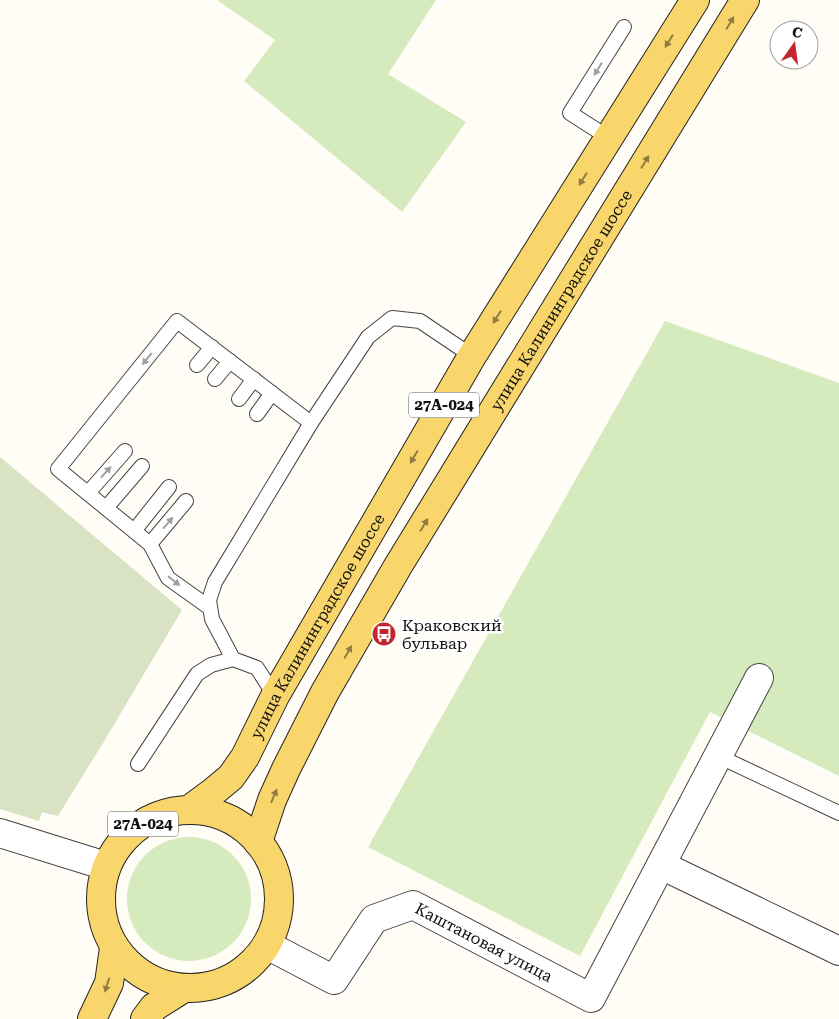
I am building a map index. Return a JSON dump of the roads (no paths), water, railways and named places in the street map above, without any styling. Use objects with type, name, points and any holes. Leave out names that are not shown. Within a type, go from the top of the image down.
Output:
[{"type":"main road","name":"улица Калининградское шоссе","points":[[194,806],[231,777],[245,756],[275,696],[472,356],[694,0]]},
{"type":"main road","name":"улица Калининградское шоссе","points":[[258,842],[275,792],[325,692],[398,566],[745,0]]},
{"type":"main road","name":"27А-024","points":[[194,806],[201,807],[228,815],[252,832],[258,842],[278,881],[280,909],[267,945],[248,968],[214,986],[181,990],[149,980],[125,963],[105,931],[100,911],[101,882],[106,866],[150,815],[194,806]]},
{"type":"main road","points":[[92,1019],[109,983],[114,948]]},
{"type":"main road","name":"27А-024","points":[[146,1019],[154,1007],[181,990]]},
{"type":"street","points":[[759,678],[661,865],[839,951]]},
{"type":"street","points":[[0,834],[106,866]]},
{"type":"street","name":"Каштановая улица","points":[[267,945],[334,980],[374,919],[413,905],[591,998],[661,865]]},
{"type":"lane","points":[[609,138],[570,113],[624,27]]},
{"type":"lane","points":[[234,659],[212,619],[209,600],[215,582],[311,423],[368,337],[392,318],[420,321],[472,356]]},
{"type":"lane","points":[[210,608],[168,578],[150,544],[58,469],[177,320],[311,423]]},
{"type":"lane","points":[[197,365],[212,348]]},
{"type":"lane","points":[[215,380],[230,361]]},
{"type":"lane","points":[[239,399],[254,379]]},
{"type":"lane","points":[[257,414],[272,393]]},
{"type":"lane","points":[[88,493],[125,451]]},
{"type":"lane","points":[[106,508],[142,466]]},
{"type":"lane","points":[[134,531],[169,487]]},
{"type":"lane","points":[[150,544],[186,501]]},
{"type":"lane","points":[[138,764],[197,674],[211,665],[234,659],[257,668],[275,696]]},
{"type":"lane","points":[[718,756],[839,813]]},
{"type":"place","name":"Краковский бульвар","points":[[384,634]]}]
